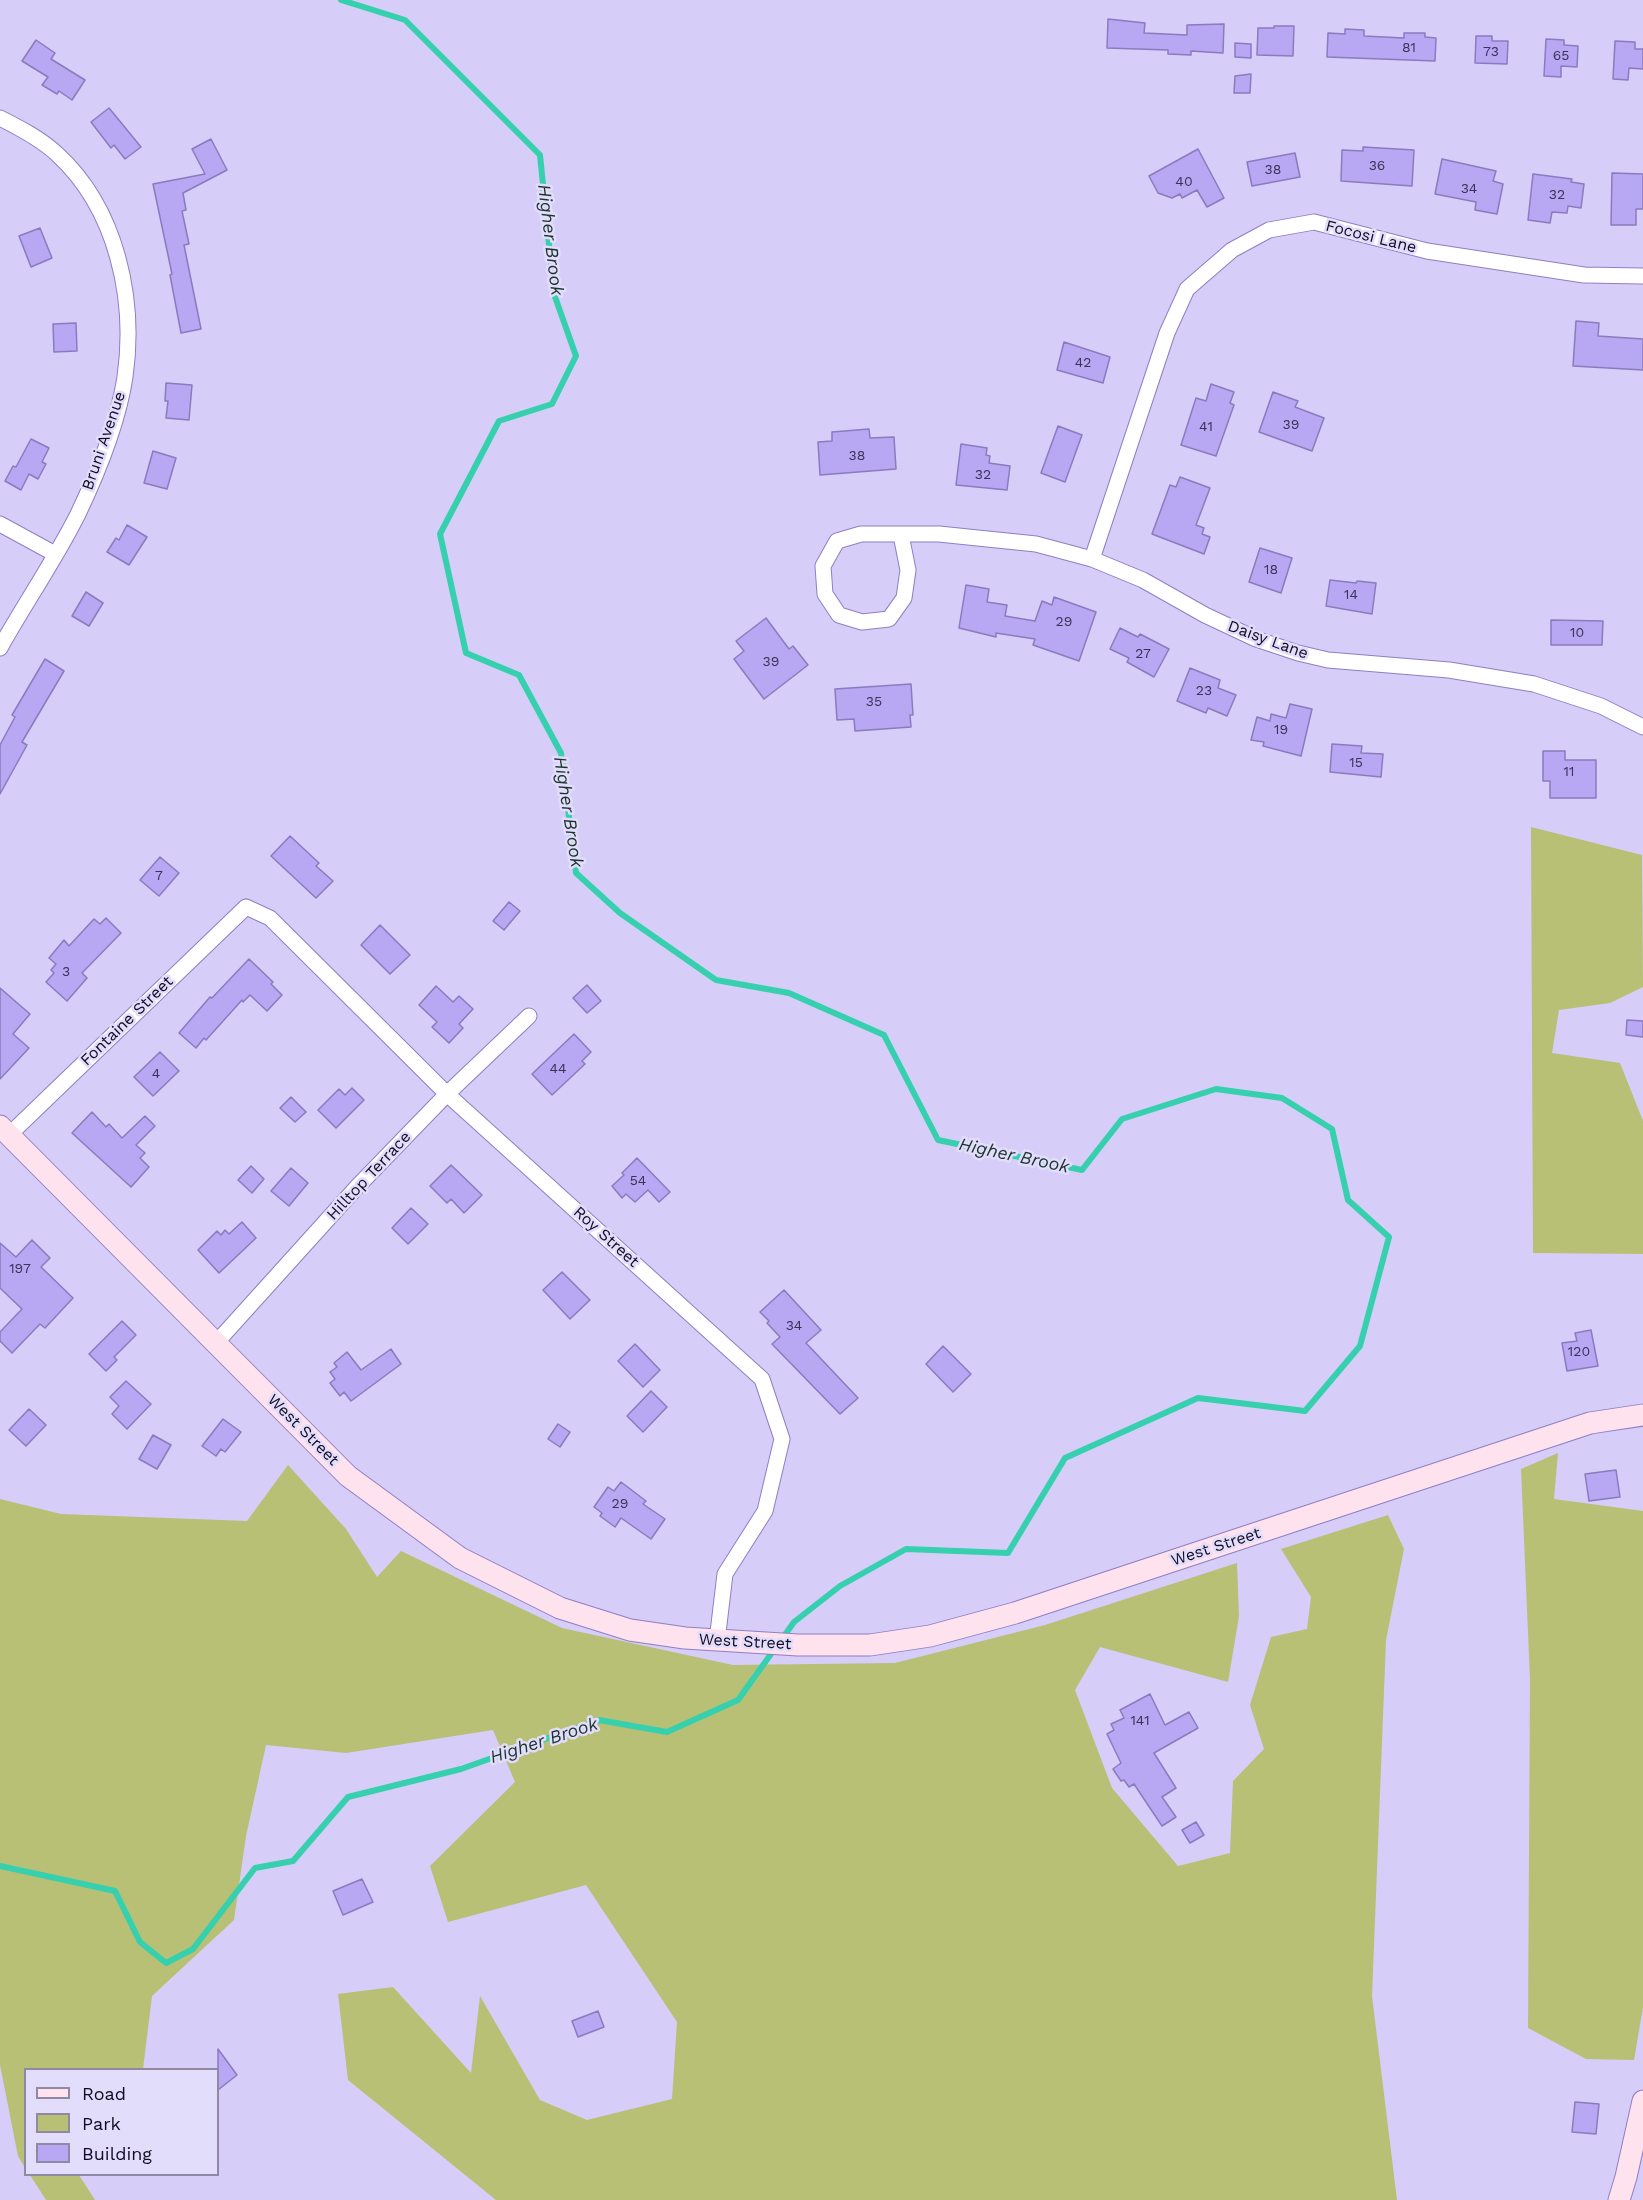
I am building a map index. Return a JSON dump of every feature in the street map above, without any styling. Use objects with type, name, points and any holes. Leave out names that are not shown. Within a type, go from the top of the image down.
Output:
[{"type":"main road","name":"West Street","points":[[5,1131],[348,1476],[460,1558],[560,1608],[630,1630],[717,1641],[798,1645],[870,1645],[930,1636],[1015,1613],[1590,1423],[1643,1415]]},
{"type":"main road","points":[[1619,2200],[1643,2100]]},
{"type":"street","name":"Bruni Avenue","points":[[0,118],[29,134],[56,153],[83,182],[98,207],[117,255],[125,297],[127,358],[120,400],[98,467],[78,514],[0,648]]},
{"type":"street","name":"Focosi Lane","points":[[1092,559],[1167,333],[1187,289],[1232,250],[1269,230],[1314,222],[1427,251],[1584,275],[1643,276]]},
{"type":"street","points":[[0,524],[55,554]]},
{"type":"street","name":"Daisy Lane","points":[[901,535],[908,570],[904,598],[889,619],[862,622],[839,615],[825,594],[823,566],[837,541],[861,534],[939,534],[1036,544],[1092,559],[1143,580],[1204,615],[1298,653],[1328,660],[1449,670],[1534,684],[1600,706],[1643,727]]},
{"type":"street","name":"Roy Street","points":[[246,907],[270,918],[447,1094],[762,1378],[782,1439],[765,1511],[725,1574],[717,1641]]},
{"type":"street","name":"Fontaine Street","points":[[5,1131],[246,907]]},
{"type":"street","name":"Hilltop Terrace","points":[[216,1343],[356,1188],[447,1094],[529,1016]]},
{"type":"green space","points":[[1531,827],[1642,855],[1643,987],[1610,1003],[1559,1010],[1552,1053],[1620,1063],[1643,1121],[1643,1254],[1533,1253]]},
{"type":"green space","points":[[1558,1453],[1554,1499],[1643,1511],[1643,2007],[1634,2060],[1586,2059],[1528,2028],[1530,1679],[1521,1469]]},
{"type":"green space","points":[[288,1465],[346,1529],[377,1577],[401,1551],[562,1628],[733,1665],[895,1663],[1045,1625],[1237,1563],[1239,1616],[1228,1682],[1100,1647],[1075,1690],[1112,1788],[1178,1866],[1230,1853],[1233,1781],[1264,1749],[1250,1705],[1271,1637],[1307,1629],[1311,1597],[1281,1549],[1388,1515],[1404,1549],[1386,1640],[1372,1996],[1397,2200],[496,2200],[348,2080],[338,1994],[393,1987],[471,2073],[480,1996],[540,2100],[587,2120],[672,2099],[677,2022],[586,1885],[448,1922],[430,1866],[515,1782],[493,1730],[346,1753],[266,1745],[246,1836],[234,1920],[152,1996],[143,2068],[24,2068],[24,2166],[18,2156],[0,2065],[0,1499],[61,1514],[247,1521]]},
{"type":"green space","points":[[31,2176],[80,2176],[95,2200],[46,2200]]},
{"type":"building","points":[[1108,19],[1145,23],[1144,33],[1187,35],[1187,25],[1224,24],[1223,53],[1191,51],[1191,55],[1168,54],[1168,50],[1107,48]]},
{"type":"building","points":[[1274,26],[1294,26],[1293,56],[1257,55],[1258,28],[1274,28]]},
{"type":"building","points":[[1345,29],[1364,30],[1364,36],[1404,38],[1404,33],[1425,33],[1425,37],[1436,38],[1435,61],[1327,57],[1328,33],[1345,34]]},
{"type":"building","points":[[1476,36],[1492,36],[1492,41],[1508,41],[1507,64],[1475,63]]},
{"type":"building","points":[[1546,39],[1564,40],[1564,45],[1578,46],[1577,67],[1561,66],[1561,77],[1544,76]]},
{"type":"building","points":[[36,40],[55,53],[51,59],[85,80],[72,100],[59,91],[57,94],[42,85],[48,77],[22,61]]},
{"type":"building","points":[[1615,41],[1635,42],[1635,49],[1643,49],[1643,69],[1629,68],[1628,80],[1613,79]]},
{"type":"building","points":[[1235,43],[1251,44],[1251,58],[1235,57]]},
{"type":"building","points":[[1251,74],[1250,93],[1234,93],[1235,76]]},
{"type":"building","points":[[109,108],[141,147],[125,159],[114,145],[111,148],[91,122]]},
{"type":"building","points":[[211,139],[227,170],[183,193],[186,210],[182,211],[189,244],[184,245],[201,329],[181,333],[170,275],[172,274],[153,184],[205,174],[192,149]]},
{"type":"building","points":[[1363,147],[1414,150],[1412,186],[1341,181],[1342,150],[1363,151]]},
{"type":"building","points":[[1198,149],[1224,198],[1207,207],[1197,190],[1182,198],[1180,194],[1172,198],[1158,193],[1149,176]]},
{"type":"building","points":[[1295,153],[1300,177],[1252,186],[1247,162]]},
{"type":"building","points":[[1442,159],[1496,171],[1493,181],[1503,184],[1497,214],[1475,210],[1476,202],[1435,194]]},
{"type":"building","points":[[1612,173],[1643,174],[1643,209],[1636,209],[1636,225],[1611,225]]},
{"type":"building","points":[[1533,174],[1572,179],[1571,182],[1584,184],[1581,208],[1568,206],[1567,213],[1552,212],[1550,223],[1528,220]]},
{"type":"building","points":[[40,228],[52,258],[31,267],[19,236]]},
{"type":"building","points":[[1576,321],[1599,323],[1598,336],[1643,339],[1643,370],[1573,366]]},
{"type":"building","points":[[76,323],[77,351],[54,352],[53,324]]},
{"type":"building","points":[[1064,342],[1110,357],[1103,383],[1057,370]]},
{"type":"building","points":[[166,383],[192,385],[189,420],[166,418],[168,401],[165,401]]},
{"type":"building","points":[[1211,384],[1234,392],[1230,403],[1234,405],[1216,456],[1181,445],[1196,398],[1206,401]]},
{"type":"building","points":[[1273,392],[1298,401],[1295,407],[1324,418],[1312,451],[1259,432]]},
{"type":"building","points":[[1058,426],[1082,435],[1065,482],[1041,473]]},
{"type":"building","points":[[869,429],[870,438],[894,437],[896,469],[820,475],[818,442],[832,441],[832,432]]},
{"type":"building","points":[[31,439],[49,448],[42,462],[46,464],[38,479],[29,474],[21,490],[5,481],[13,466],[16,467]]},
{"type":"building","points":[[961,444],[987,448],[986,455],[990,456],[989,463],[1010,466],[1007,490],[956,485]]},
{"type":"building","points":[[153,451],[176,458],[167,489],[144,483]]},
{"type":"building","points":[[1180,477],[1210,488],[1196,525],[1204,528],[1202,534],[1210,537],[1204,554],[1152,534],[1170,485],[1176,487]]},
{"type":"building","points":[[127,525],[147,537],[129,565],[107,552],[116,538],[119,540]]},
{"type":"building","points":[[1260,548],[1292,558],[1281,593],[1249,582]]},
{"type":"building","points":[[1330,580],[1376,583],[1372,614],[1326,606]]},
{"type":"building","points":[[966,585],[989,589],[987,602],[1007,605],[1005,616],[1035,621],[1042,601],[1052,605],[1054,597],[1096,612],[1079,661],[1033,645],[1035,639],[996,633],[996,637],[959,628]]},
{"type":"building","points":[[86,592],[103,603],[89,626],[72,616]]},
{"type":"building","points":[[766,618],[789,649],[793,646],[808,665],[764,699],[734,659],[744,651],[736,641]]},
{"type":"building","points":[[1551,620],[1603,621],[1602,645],[1551,645]]},
{"type":"building","points":[[1120,628],[1138,637],[1140,634],[1169,649],[1154,677],[1127,662],[1129,658],[1110,649]]},
{"type":"building","points":[[45,659],[64,671],[22,742],[27,745],[0,794],[0,745],[15,717],[12,715]]},
{"type":"building","points":[[1190,668],[1220,680],[1218,688],[1236,695],[1227,716],[1208,708],[1206,713],[1177,701]]},
{"type":"building","points":[[911,684],[913,715],[910,715],[911,727],[855,731],[854,719],[837,720],[835,689]]},
{"type":"building","points":[[1290,704],[1312,709],[1301,756],[1263,746],[1264,742],[1251,740],[1257,717],[1270,721],[1271,714],[1286,718]]},
{"type":"building","points":[[1332,744],[1362,746],[1361,753],[1383,754],[1381,777],[1330,772]]},
{"type":"building","points":[[1543,751],[1565,751],[1565,760],[1596,760],[1596,798],[1550,798],[1550,781],[1543,781]]},
{"type":"building","points":[[290,836],[319,863],[316,866],[333,881],[316,898],[271,856]]},
{"type":"building","points":[[160,857],[179,873],[159,896],[140,880]]},
{"type":"building","points":[[509,902],[520,911],[504,930],[493,921]]},
{"type":"building","points":[[106,918],[121,933],[82,973],[87,978],[67,1001],[46,982],[54,973],[51,970],[56,964],[49,958],[64,940],[69,946],[94,919],[100,924]]},
{"type":"building","points":[[380,925],[410,955],[390,974],[361,945]]},
{"type":"building","points":[[249,959],[273,982],[271,984],[282,995],[267,1011],[250,995],[243,1002],[242,1000],[196,1048],[179,1033],[210,997],[212,998]]},
{"type":"building","points":[[587,985],[601,1001],[587,1013],[573,998]]},
{"type":"building","points":[[436,986],[453,1002],[459,996],[473,1009],[459,1024],[463,1028],[449,1043],[432,1027],[437,1022],[419,1005]]},
{"type":"building","points":[[0,988],[30,1014],[13,1034],[29,1048],[0,1079]]},
{"type":"building","points":[[1627,1020],[1643,1021],[1643,1037],[1626,1035]]},
{"type":"building","points":[[574,1034],[591,1052],[582,1061],[585,1064],[552,1095],[532,1074]]},
{"type":"building","points":[[160,1052],[179,1071],[153,1096],[134,1077]]},
{"type":"building","points":[[352,1088],[364,1100],[336,1128],[318,1110],[339,1089],[345,1095]]},
{"type":"building","points":[[291,1097],[306,1112],[295,1122],[280,1108]]},
{"type":"building","points":[[92,1112],[106,1127],[109,1124],[122,1138],[145,1116],[155,1126],[136,1145],[145,1153],[140,1158],[149,1167],[131,1187],[72,1133]]},
{"type":"building","points":[[637,1158],[670,1192],[659,1202],[648,1190],[635,1202],[626,1194],[622,1198],[612,1186]]},
{"type":"building","points":[[451,1165],[482,1195],[464,1213],[451,1199],[447,1203],[430,1186]]},
{"type":"building","points":[[251,1166],[264,1179],[252,1193],[238,1180]]},
{"type":"building","points":[[291,1168],[308,1183],[289,1206],[271,1191]]},
{"type":"building","points":[[411,1208],[428,1224],[408,1244],[392,1228]]},
{"type":"building","points":[[242,1222],[256,1238],[219,1273],[198,1250],[217,1231],[221,1235],[225,1230],[229,1234]]},
{"type":"building","points":[[32,1240],[50,1258],[41,1267],[73,1298],[45,1328],[40,1324],[12,1353],[0,1341],[0,1332],[22,1309],[0,1288],[0,1243],[16,1257]]},
{"type":"building","points":[[562,1272],[590,1300],[570,1319],[543,1290]]},
{"type":"building","points":[[784,1290],[821,1330],[806,1343],[858,1398],[840,1414],[772,1344],[780,1337],[760,1312]]},
{"type":"building","points":[[122,1321],[136,1335],[114,1357],[117,1360],[106,1371],[89,1354]]},
{"type":"building","points":[[1591,1330],[1598,1366],[1567,1371],[1562,1343],[1577,1341],[1575,1333]]},
{"type":"building","points":[[635,1344],[660,1370],[643,1387],[618,1361]]},
{"type":"building","points":[[943,1346],[971,1374],[953,1392],[926,1364]]},
{"type":"building","points":[[391,1349],[401,1364],[351,1401],[344,1392],[340,1396],[330,1383],[335,1379],[330,1372],[337,1367],[334,1363],[347,1352],[361,1370]]},
{"type":"building","points":[[126,1381],[151,1404],[127,1429],[112,1414],[119,1406],[110,1397]]},
{"type":"building","points":[[651,1391],[667,1407],[643,1432],[627,1416]]},
{"type":"building","points":[[29,1409],[46,1425],[26,1446],[9,1430]]},
{"type":"building","points":[[223,1419],[241,1432],[225,1452],[221,1449],[216,1456],[202,1446]]},
{"type":"building","points":[[558,1424],[570,1432],[560,1447],[548,1439]]},
{"type":"building","points":[[153,1435],[171,1445],[157,1469],[139,1459]]},
{"type":"building","points":[[1616,1470],[1620,1497],[1589,1501],[1585,1474]]},
{"type":"building","points":[[621,1482],[646,1501],[643,1504],[665,1519],[651,1539],[621,1518],[615,1527],[600,1516],[602,1513],[594,1507],[608,1487],[614,1491]]},
{"type":"building","points":[[1150,1694],[1165,1725],[1189,1712],[1198,1728],[1154,1753],[1176,1788],[1162,1797],[1176,1817],[1162,1826],[1134,1784],[1129,1787],[1124,1780],[1121,1781],[1113,1769],[1121,1763],[1107,1734],[1114,1730],[1111,1724],[1124,1718],[1120,1710]]},
{"type":"building","points":[[1196,1822],[1204,1835],[1190,1843],[1182,1830]]},
{"type":"building","points":[[362,1879],[373,1902],[343,1915],[333,1891]]},
{"type":"building","points":[[598,2011],[604,2027],[578,2037],[572,2021]]},
{"type":"building","points":[[218,2049],[237,2075],[219,2089],[219,2068]]},
{"type":"building","points":[[1575,2102],[1599,2104],[1596,2134],[1572,2132]]},
{"type":"waterway","name":"Higher Brook","points":[[341,0],[405,20],[540,155],[554,294],[576,356],[552,404],[499,421],[440,534],[466,653],[519,675],[561,753],[576,873],[620,913],[716,980],[789,993],[884,1035],[938,1140],[1082,1170],[1122,1119],[1216,1089],[1282,1098],[1332,1129],[1348,1200],[1389,1237],[1360,1346],[1305,1411],[1198,1398],[1065,1458],[1008,1553],[906,1549],[840,1586],[794,1622],[782,1639]]},
{"type":"waterway","name":"Higher Brook","points":[[0,1866],[115,1891],[140,1942],[166,1963],[193,1949],[255,1868],[293,1861],[348,1797],[461,1769],[599,1720],[667,1732],[738,1700],[776,1647]]}]
